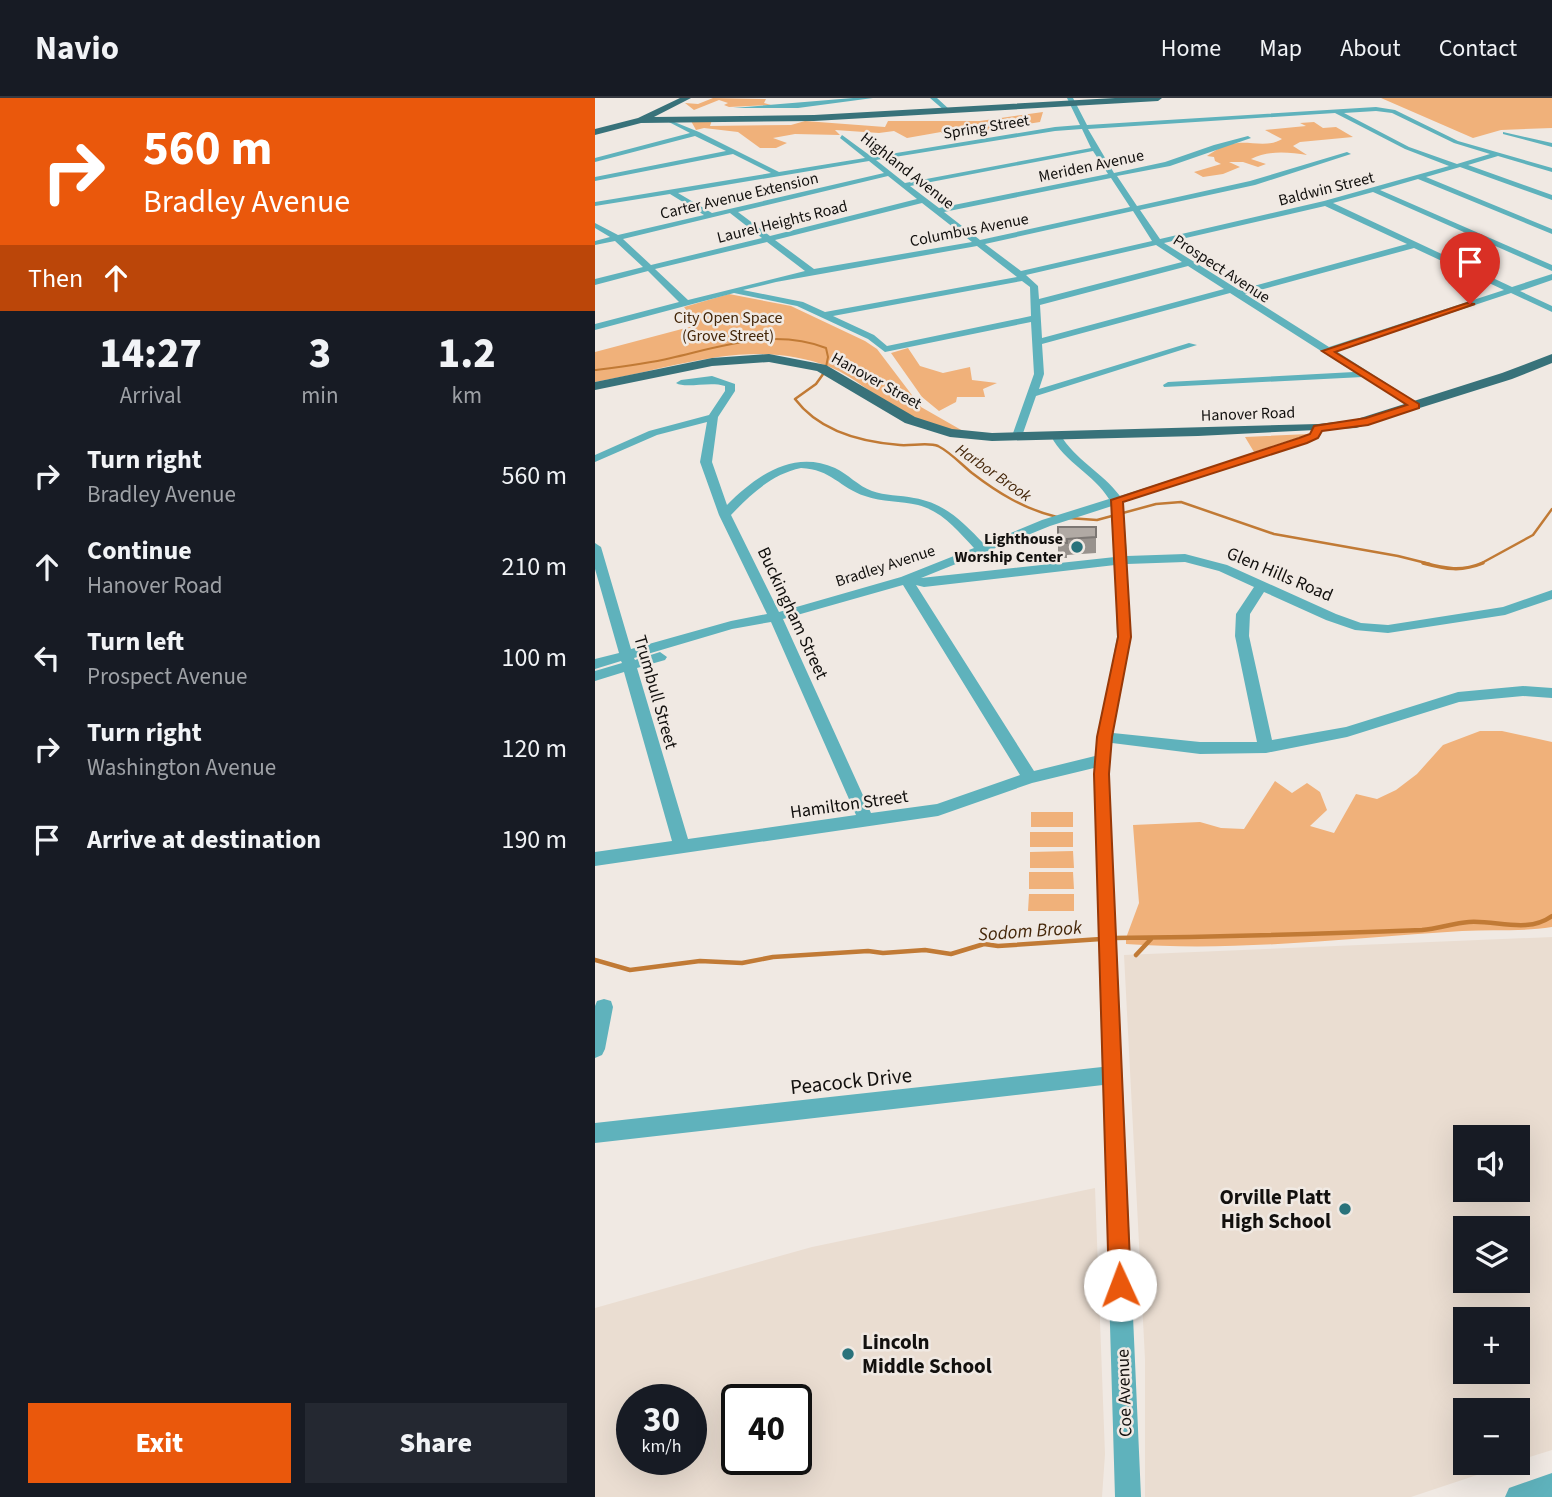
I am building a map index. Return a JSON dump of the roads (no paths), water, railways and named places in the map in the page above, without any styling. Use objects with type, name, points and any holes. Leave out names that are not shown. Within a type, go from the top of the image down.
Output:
[{"type":"main road","points":[[595,132],[641,120],[687,98]]},
{"type":"main road","points":[[641,120],[814,118],[1071,100],[1158,98]]},
{"type":"main road","name":"Hanover Street","points":[[595,386],[726,360],[769,358],[810,365],[844,380],[922,425],[968,436],[1017,436]]},
{"type":"main road","name":"Hanover Road","points":[[1017,436],[1318,428],[1368,421],[1552,358]]},
{"type":"street","points":[[736,108],[798,106],[870,98]]},
{"type":"street","points":[[933,98],[947,110]]},
{"type":"street","name":"Prospect Avenue","points":[[1071,100],[1095,149],[1158,243],[1415,406]]},
{"type":"street","name":"Spring Street","points":[[595,204],[868,158],[1083,127],[1335,111],[1385,109],[1456,142],[1499,154]]},
{"type":"street","points":[[1335,111],[1407,148],[1552,198]]},
{"type":"street","points":[[670,120],[776,173]]},
{"type":"street","points":[[595,160],[697,133]]},
{"type":"street","points":[[1506,133],[1550,143]]},
{"type":"street","name":"Highland Avenue","points":[[842,137],[1023,276]]},
{"type":"street","name":"Meriden Avenue","points":[[937,211],[1175,162],[1216,146],[1248,138]]},
{"type":"street","points":[[904,185],[1095,149]]},
{"type":"street","points":[[595,179],[733,152]]},
{"type":"street","name":"Columbus Avenue","points":[[595,327],[685,302],[812,272],[979,243],[1262,180],[1347,154]]},
{"type":"street","points":[[1499,154],[1552,170]]},
{"type":"street","name":"Baldwin Street","points":[[824,315],[1023,276],[1326,203],[1499,154]]},
{"type":"street","name":"Carter Avenue Extension","points":[[595,243],[888,174]]},
{"type":"street","points":[[1419,177],[1552,232]]},
{"type":"street","points":[[740,179],[759,190]]},
{"type":"street","points":[[1374,190],[1552,268]]},
{"type":"street","points":[[670,191],[711,216]]},
{"type":"street","points":[[768,195],[778,200]]},
{"type":"street","name":"Laurel Heights Road","points":[[595,282],[923,200]]},
{"type":"street","points":[[1326,203],[1552,309]]},
{"type":"street","points":[[732,211],[812,272]]},
{"type":"street","points":[[595,225],[617,238],[685,302]]},
{"type":"street","points":[[1039,342],[1414,245]]},
{"type":"street","points":[[1036,303],[1188,263]]},
{"type":"street","points":[[1017,436],[1039,374],[1034,286],[1023,276]]},
{"type":"street","points":[[1327,351],[1552,277]]},
{"type":"street","points":[[729,291],[788,300],[871,337],[885,349],[1037,318]]},
{"type":"street","points":[[1033,394],[1192,345]]},
{"type":"street","points":[[1168,385],[1365,374]]},
{"type":"street","points":[[595,459],[653,433],[713,417],[730,391],[730,384],[712,379],[681,383]]},
{"type":"street","name":"Buckingham Street","points":[[713,417],[706,462],[725,515],[775,617],[867,822]]},
{"type":"street","name":"Bradley Avenue","points":[[595,664],[626,661],[734,633],[775,617],[906,580],[1024,531],[1100,506],[1118,504],[1303,441],[1315,436],[1318,428]]},
{"type":"street","points":[[1056,436],[1067,455],[1110,489],[1118,504]]},
{"type":"street","points":[[725,515],[772,473],[790,467],[813,466],[831,470],[872,495],[936,507],[981,548]]},
{"type":"street","name":"Coe Avenue","points":[[1118,504],[1124,637],[1102,760],[1128,1497]]},
{"type":"street","name":"Trumbull Street","points":[[595,547],[682,848]]},
{"type":"street","name":"Glen Hills Road","points":[[906,580],[923,583],[1122,560],[1185,558],[1223,568],[1331,617],[1360,627],[1388,629],[1505,611],[1552,594]]},
{"type":"street","points":[[906,580],[1030,778]]},
{"type":"street","points":[[1261,586],[1243,614],[1242,636],[1266,747]]},
{"type":"street","name":"Bradley Avenue","points":[[595,676],[626,661]]},
{"type":"street","points":[[1105,737],[1200,748],[1266,747],[1347,732],[1458,697],[1523,691],[1552,693]]},
{"type":"street","name":"Hamilton Street","points":[[595,859],[938,810],[1030,778],[1102,760]]},
{"type":"street","points":[[595,1049],[604,1007]]},
{"type":"street","name":"Peacock Drive","points":[[595,1133],[1112,1075]]},
{"type":"street","points":[[1518,1497],[1552,1486]]},
{"type":"waterway","name":"Harbor Brook","points":[[595,370],[652,362],[729,344],[787,339],[826,348],[828,357],[825,371]]},
{"type":"waterway","name":"Harbor Brook","points":[[825,371],[816,384],[795,399],[828,427],[871,441],[938,446],[1002,494],[1033,510],[1057,517]]},
{"type":"waterway","name":"Harbor Brook","points":[[1068,518],[1097,520],[1156,504],[1181,502],[1274,534],[1430,564]]},
{"type":"waterway","name":"Harbor Brook","points":[[1480,564],[1533,535],[1552,509]]},
{"type":"waterway","name":"Harbor Brook","points":[[1423,563],[1453,569],[1480,564]]},
{"type":"waterway","name":"Sodom Brook","points":[[1112,938],[1422,930],[1469,922],[1532,924],[1552,916]]},
{"type":"waterway","name":"Sodom Brook","points":[[595,960],[630,970],[700,961],[742,963],[773,957],[868,951],[883,953],[925,950],[951,954],[984,944],[998,946],[1101,939]]},
{"type":"waterway","points":[[1136,955],[1151,939]]},
{"type":"place","name":"Lighthouse Worship Center","points":[[1077,547]]},
{"type":"place","name":"Orville Platt High School","points":[[1345,1209]]},
{"type":"place","name":"Lincoln Middle School","points":[[848,1354]]},
{"type":"park label","name":"City Open Space (Grove Street)","points":[[728,326]]}]
